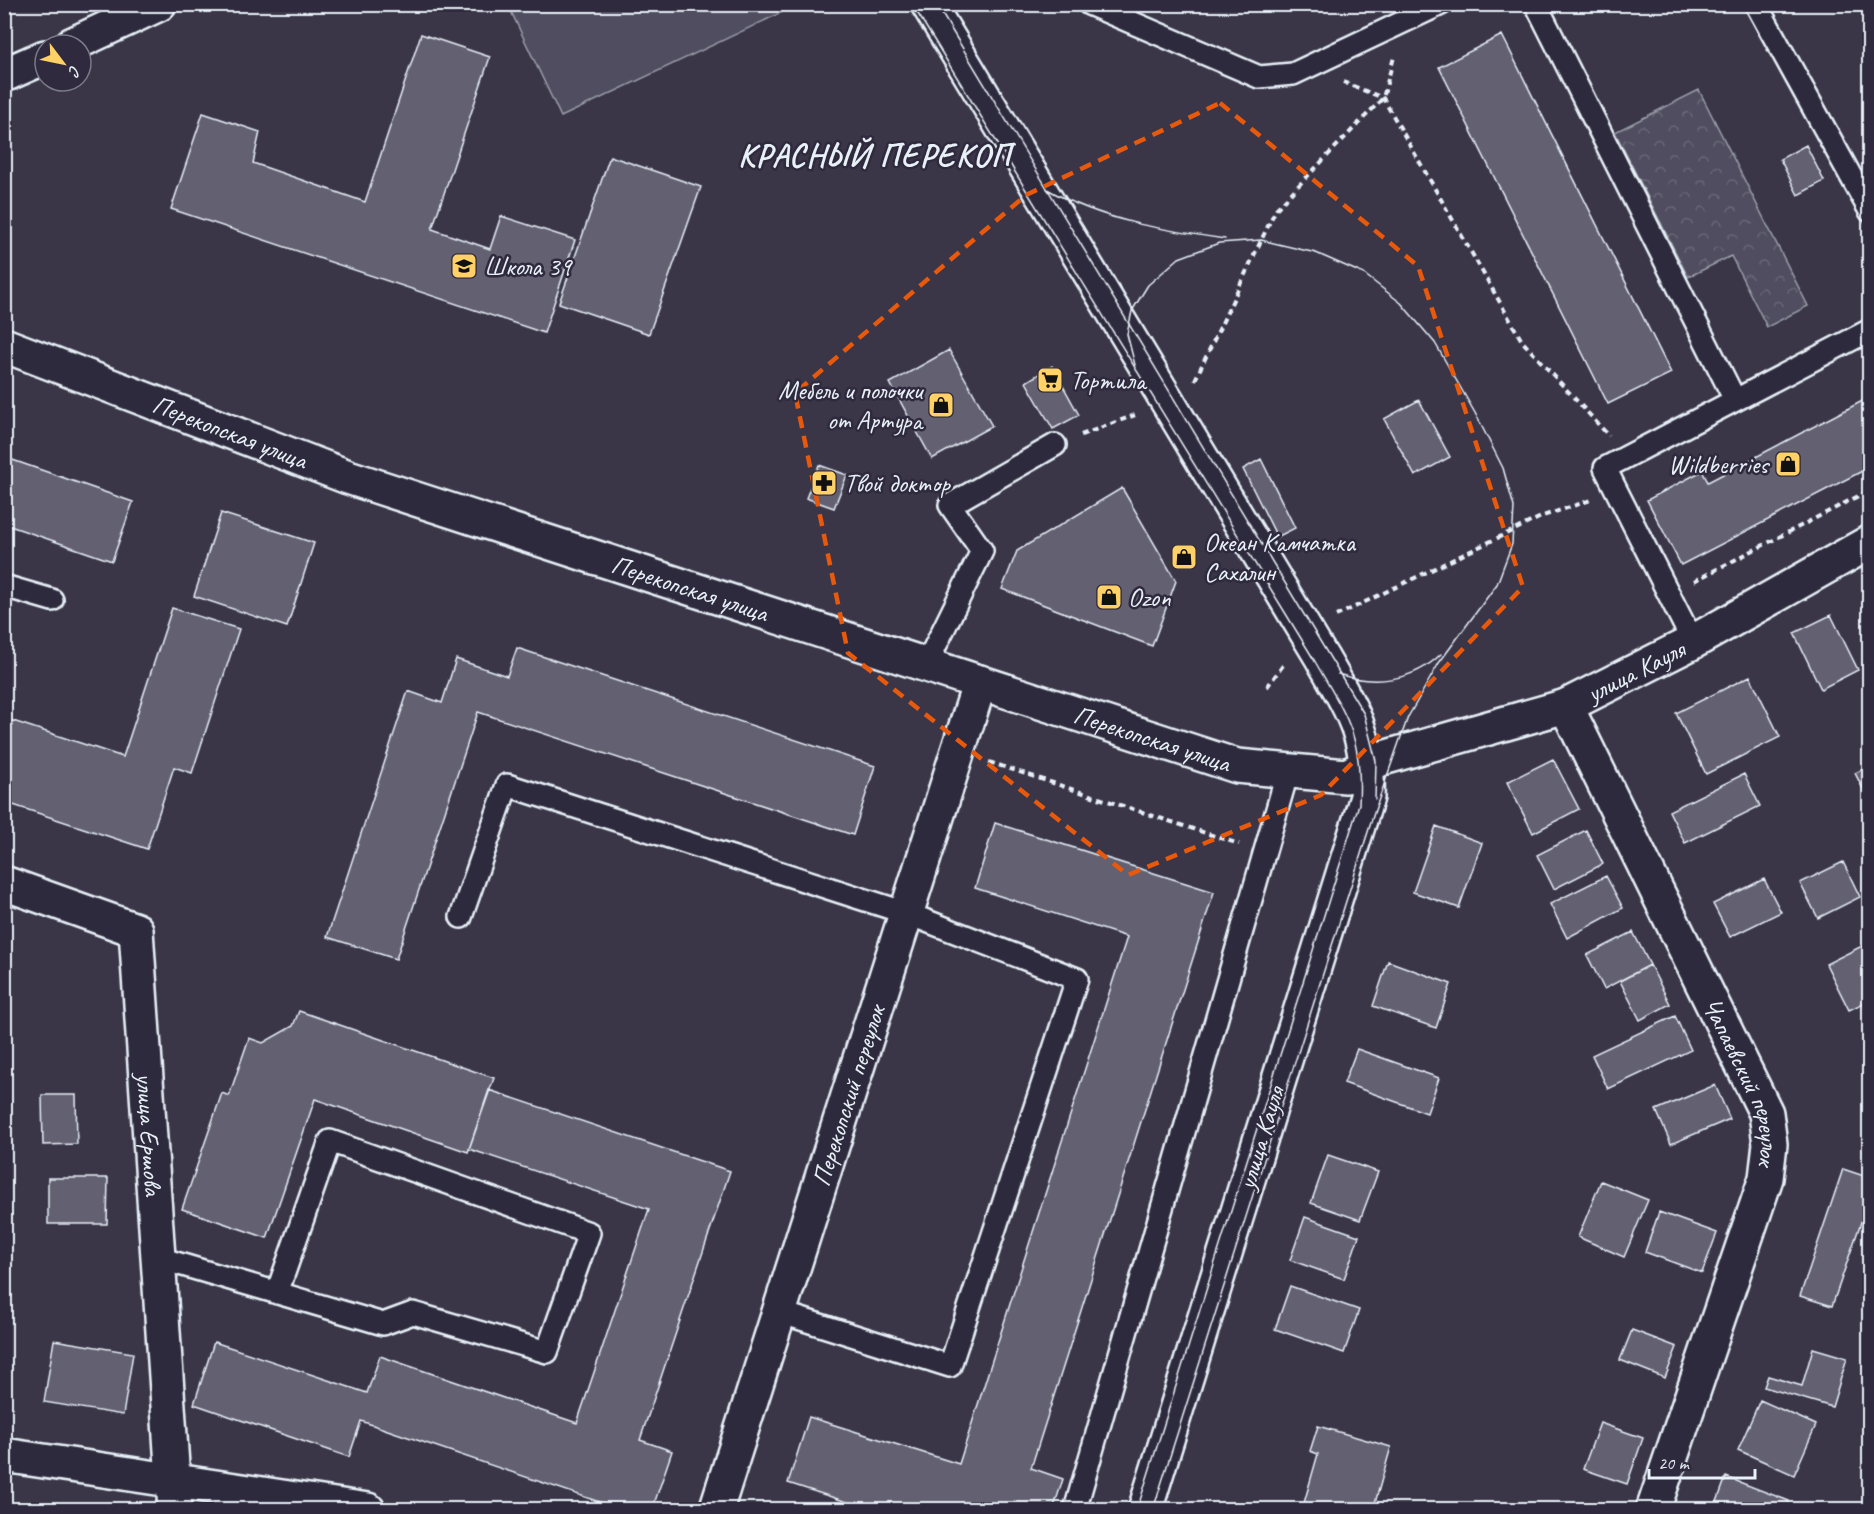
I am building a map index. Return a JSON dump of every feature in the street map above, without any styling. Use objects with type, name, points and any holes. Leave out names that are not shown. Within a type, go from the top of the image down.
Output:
[{"type":"street","points":[[93,35],[159,4]]},
{"type":"street","points":[[928,4],[1322,658],[1356,717],[1376,762]]},
{"type":"street","points":[[4,75],[33,62]]},
{"type":"street","name":"Перекопская улица","points":[[4,345],[348,477],[1237,766],[1346,776],[1376,762]]},
{"type":"street","name":"улица Кауля","points":[[1145,1509],[1376,762],[1566,706],[1693,642],[1869,542]]},
{"type":"street","name":"Перекопский переулок","points":[[716,1509],[980,682]]},
{"type":"street","name":"Чапаевский переулок","points":[[1566,706],[1766,1113],[1770,1144],[1766,1178],[1653,1509]]},
{"type":"street","name":"улица Ершова","points":[[4,883],[136,930],[175,1494]]},
{"type":"street","points":[[4,1455],[175,1494],[368,1509]]},
{"type":"lane","points":[[1089,4],[1259,77],[1293,74],[1441,4]]},
{"type":"lane","points":[[1536,4],[1735,400]]},
{"type":"lane","points":[[1756,4],[1869,211]]},
{"type":"lane","points":[[1693,642],[1671,593],[1605,468],[1869,330]]},
{"type":"lane","points":[[926,665],[982,551],[950,504],[1055,445]]},
{"type":"lane","points":[[4,586],[52,600]]},
{"type":"lane","points":[[1075,1509],[1288,771]]},
{"type":"lane","points":[[461,917],[507,785],[906,913],[1077,979],[950,1366],[779,1312]]},
{"type":"lane","points":[[159,1258],[277,1293],[382,1324],[413,1313],[547,1352],[589,1233],[330,1141],[277,1293]]},
{"type":"path","points":[[1211,343],[1276,209],[1383,98],[1404,22]]},
{"type":"path","points":[[1308,67],[1383,98],[1522,341],[1628,456]]},
{"type":"path","points":[[1671,593],[1869,490]]},
{"type":"path","points":[[1334,617],[1543,516],[1617,492]]},
{"type":"path","points":[[958,752],[1211,835]]},
{"type":"highlighted area","points":[[1220,103],[1418,266],[1523,587],[1321,795],[1128,875],[848,653],[795,393],[1026,195]]},
{"type":"green space","points":[[508,5],[789,5],[791,8],[561,117]]},
{"type":"green space","points":[[1699,90],[1808,306],[1767,327],[1731,256],[1688,277],[1615,132]]},
{"type":"building","points":[[421,34],[490,57],[432,229],[490,249],[501,216],[575,240],[544,333],[171,209],[203,113],[260,132],[253,163],[365,202]]},
{"type":"building","points":[[1502,35],[1671,373],[1608,404],[1439,67]]},
{"type":"building","points":[[1806,145],[1824,181],[1798,195],[1780,159]]},
{"type":"building","points":[[610,156],[701,187],[649,334],[559,303]]},
{"type":"building","name":"Мебель и полочки от Артура","points":[[949,350],[992,426],[932,459],[890,383]]},
{"type":"building","points":[[1052,366],[1079,415],[1053,429],[1026,382]]},
{"type":"building","points":[[1870,397],[1870,467],[1681,565],[1647,500],[1702,471],[1708,482]]},
{"type":"building","points":[[1419,400],[1450,457],[1415,476],[1384,419]]},
{"type":"building","points":[[4,457],[133,502],[112,561],[4,524]]},
{"type":"building","points":[[1261,459],[1295,528],[1277,537],[1243,469]]},
{"type":"building","points":[[819,465],[847,475],[834,508],[806,498]]},
{"type":"building","points":[[1122,488],[1176,581],[1152,646],[1002,589],[1017,551]]},
{"type":"building","points":[[221,513],[314,543],[287,627],[194,596]]},
{"type":"building","points":[[172,608],[239,629],[192,773],[174,767],[147,849],[4,802],[4,718],[123,757]]},
{"type":"building","points":[[1831,615],[1858,670],[1821,689],[1794,633]]},
{"type":"building","points":[[517,648],[875,766],[853,835],[478,712],[396,959],[327,937],[408,691],[442,703],[456,659],[507,676]]},
{"type":"building","points":[[1750,676],[1780,737],[1706,774],[1676,713]]},
{"type":"building","points":[[1553,759],[1579,809],[1533,833],[1507,782]]},
{"type":"building","points":[[1870,766],[1870,803],[1855,773]]},
{"type":"building","points":[[1744,774],[1760,806],[1685,843],[1669,811]]},
{"type":"building","points":[[995,823],[1214,892],[1031,1468],[1063,1479],[1053,1510],[872,1510],[788,1483],[809,1417],[959,1464],[1127,937],[975,888]]},
{"type":"building","points":[[1436,826],[1482,843],[1459,908],[1413,892]]},
{"type":"building","points":[[1586,830],[1603,864],[1554,889],[1537,855]]},
{"type":"building","points":[[1843,862],[1860,897],[1818,918],[1800,883]]},
{"type":"building","points":[[1606,876],[1623,908],[1567,938],[1550,904]]},
{"type":"building","points":[[1764,879],[1781,912],[1730,937],[1713,904]]},
{"type":"building","points":[[1633,932],[1650,965],[1604,989],[1587,955]]},
{"type":"building","points":[[1870,942],[1870,1000],[1849,1010],[1826,964]]},
{"type":"building","points":[[1388,961],[1451,984],[1436,1028],[1373,1006]]},
{"type":"building","points":[[1650,965],[1670,1004],[1640,1020],[1620,981]]},
{"type":"building","points":[[299,1011],[494,1078],[468,1152],[315,1099],[267,1238],[182,1209],[222,1093],[229,1096],[249,1038],[263,1043],[293,1026]]},
{"type":"building","points":[[1675,1016],[1691,1050],[1608,1089],[1592,1055]]},
{"type":"building","points":[[1357,1049],[1439,1078],[1427,1113],[1344,1083]]},
{"type":"building","points":[[1715,1085],[1730,1119],[1671,1144],[1656,1110]]},
{"type":"building","points":[[489,1090],[730,1171],[640,1440],[672,1451],[652,1510],[623,1510],[361,1421],[349,1457],[194,1404],[214,1342],[367,1393],[380,1356],[577,1423],[649,1209],[469,1149]]},
{"type":"building","points":[[42,1095],[76,1095],[77,1144],[43,1145]]},
{"type":"building","points":[[1328,1155],[1378,1172],[1360,1220],[1311,1203]]},
{"type":"building","points":[[1843,1169],[1870,1178],[1870,1196],[1832,1306],[1800,1296]]},
{"type":"building","points":[[48,1178],[108,1178],[107,1224],[48,1224]]},
{"type":"building","points":[[1601,1181],[1648,1200],[1624,1257],[1578,1237]]},
{"type":"building","points":[[1659,1212],[1717,1233],[1702,1273],[1645,1252]]},
{"type":"building","points":[[1305,1217],[1359,1236],[1344,1279],[1290,1260]]},
{"type":"building","points":[[1290,1286],[1359,1310],[1344,1353],[1275,1329]]},
{"type":"building","points":[[1632,1330],[1677,1347],[1665,1378],[1620,1360]]},
{"type":"building","points":[[54,1340],[133,1353],[123,1415],[44,1402]]},
{"type":"building","points":[[1813,1348],[1847,1358],[1832,1407],[1764,1387],[1768,1376],[1802,1386]]},
{"type":"building","points":[[1760,1400],[1816,1425],[1794,1475],[1738,1450]]},
{"type":"building","points":[[1600,1423],[1643,1438],[1627,1484],[1583,1469]]},
{"type":"building","points":[[1318,1426],[1391,1447],[1373,1510],[1302,1510],[1318,1454],[1310,1451]]},
{"type":"building","points":[[1726,1477],[1789,1501],[1786,1510],[1714,1510]]},
{"type":"tram line","points":[[912,4],[1313,658],[1350,726],[1358,760],[1359,804],[1137,1510]]},
{"type":"tram line","points":[[936,4],[1364,714],[1376,761],[1375,799]]},
{"type":"tram line","points":[[1047,189],[1111,217],[1156,228],[1225,239]]},
{"type":"tram line","points":[[1135,365],[1127,334],[1132,311],[1148,285],[1179,258],[1219,243],[1261,240],[1316,253],[1364,274],[1401,303],[1435,343],[1503,468],[1514,507],[1512,544],[1497,584],[1439,663],[1408,717],[1374,813],[1153,1510]]},
{"type":"tram line","points":[[1338,674],[1365,680],[1393,679],[1419,670],[1441,654]]},
{"type":"place","name":"Школа 39","points":[[464,266]]},
{"type":"place","name":"Тортила","points":[[1050,380]]},
{"type":"place","name":"Мебель и полочки от Артура","points":[[941,405]]},
{"type":"place","name":"Wildberries","points":[[1788,464]]},
{"type":"place","name":"Твой доктор","points":[[824,483]]},
{"type":"place","name":"Океан Камчатка Сахалин","points":[[1184,557]]},
{"type":"place","name":"Ozon","points":[[1109,597]]},
{"type":"district","name":"КРАСНЫЙ ПЕРЕКОП","points":[[875,155]]}]
